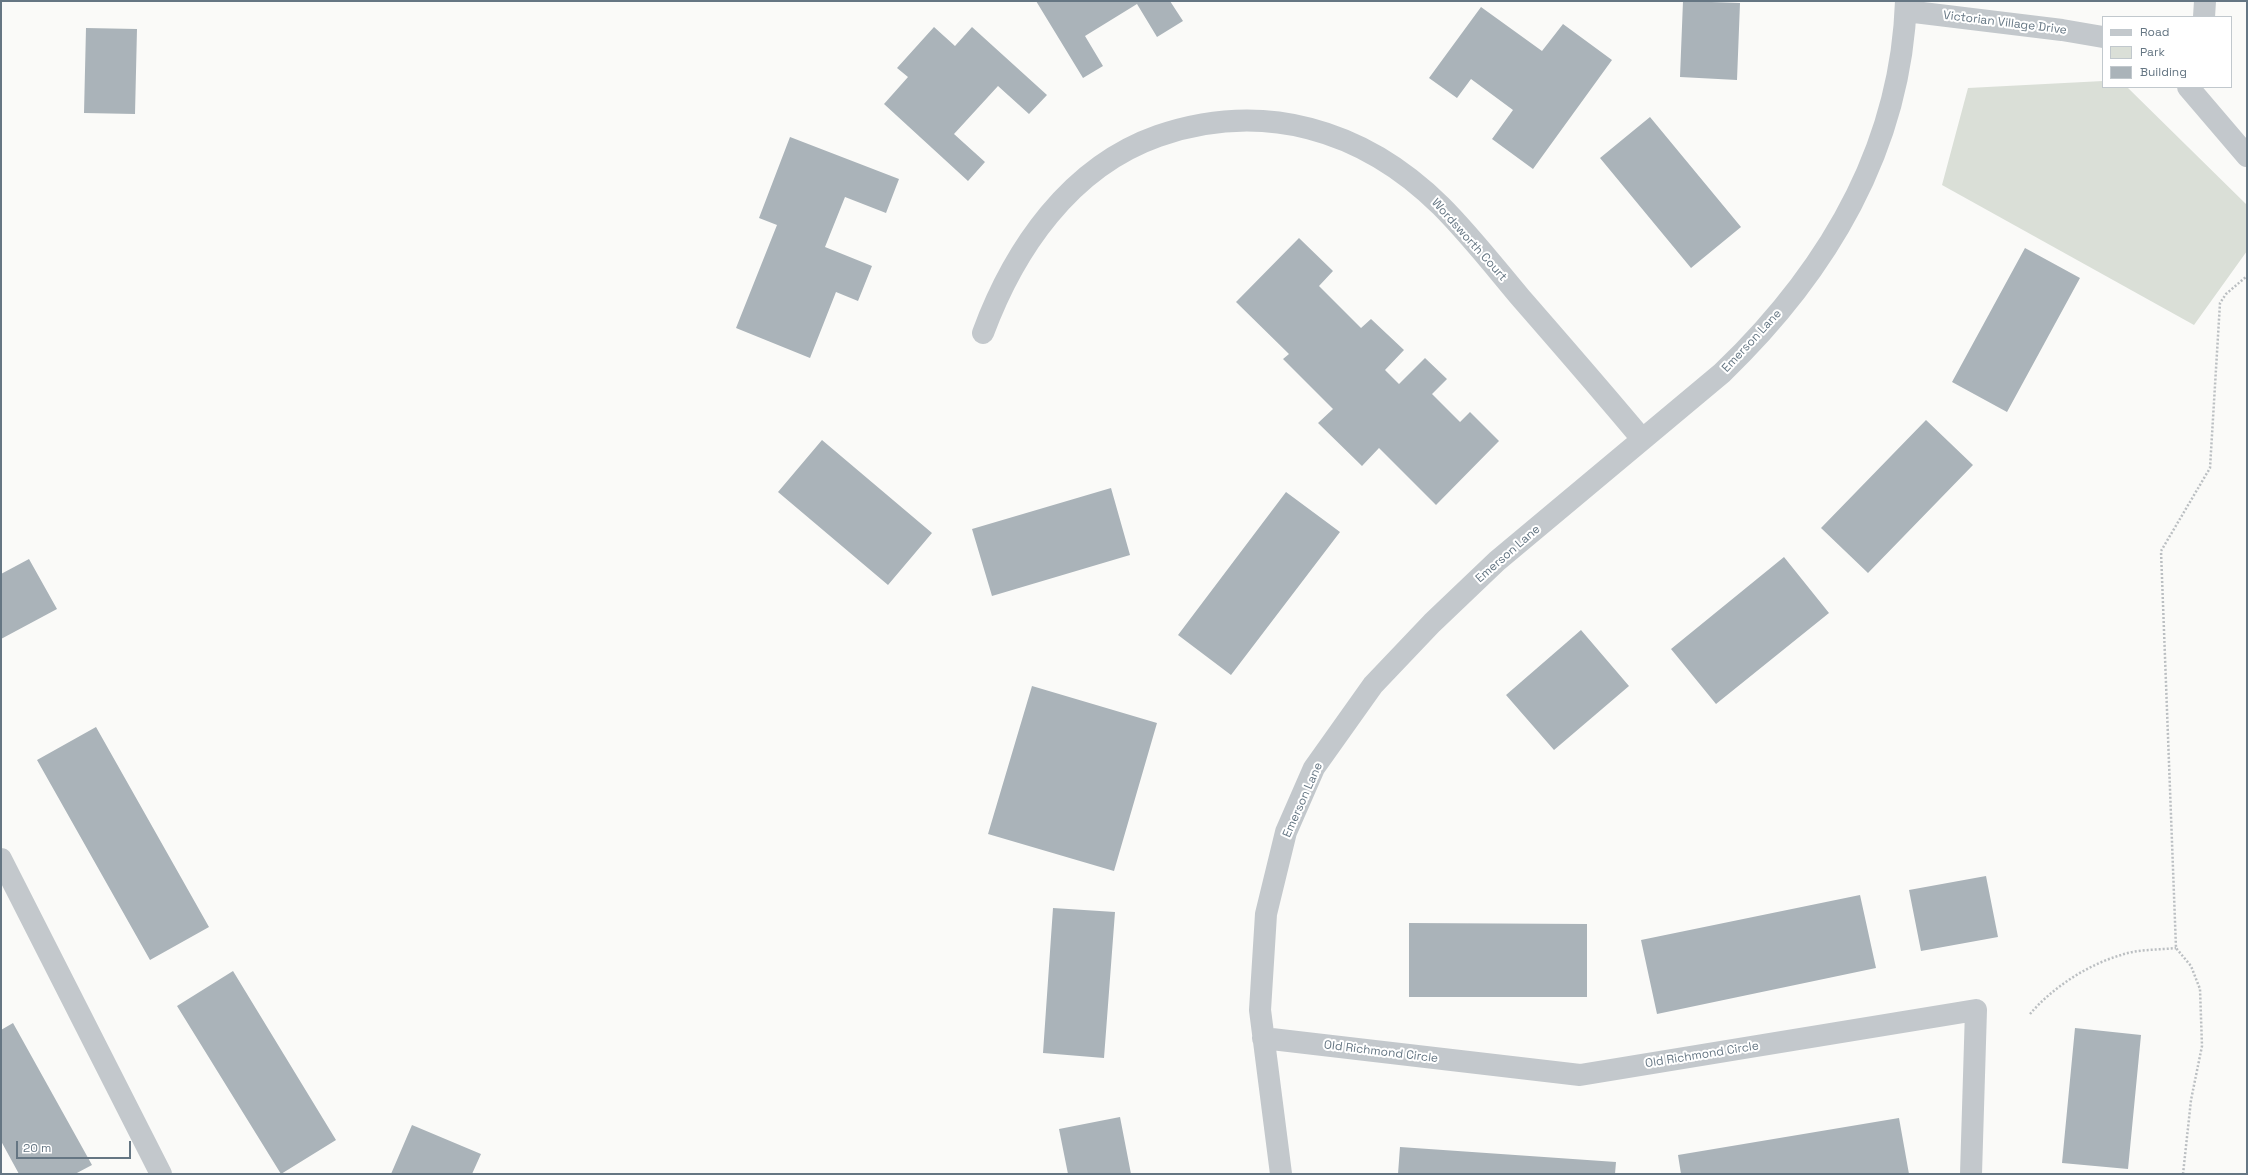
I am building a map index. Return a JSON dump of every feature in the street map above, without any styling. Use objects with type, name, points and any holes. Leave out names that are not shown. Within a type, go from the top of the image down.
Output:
[{"type":"street","points":[[2204,16],[2205,1]]},
{"type":"street","name":"Victorian Village Drive","points":[[1906,6],[2102,37]]},
{"type":"street","name":"Emerson Lane","points":[[1282,1174],[1260,1010],[1266,914],[1286,832],[1314,768],[1373,685],[1432,623],[1497,562],[1722,373],[1746,350],[1790,301],[1834,236],[1854,202],[1881,138],[1897,79],[1906,6]]},
{"type":"street","points":[[2189,88],[2247,156]]},
{"type":"street","name":"Wordsworth Court","points":[[983,333],[1002,287],[1031,238],[1061,200],[1102,166],[1130,148],[1173,131],[1222,122],[1273,122],[1312,128],[1341,138],[1393,168],[1422,189],[1457,223],[1642,439]]},
{"type":"street","points":[[1,859],[161,1174]]},
{"type":"street","name":"Old Richmond Circle","points":[[1263,1038],[1580,1075],[1976,1010],[1971,1174]]},
{"type":"path","points":[[2183,1174],[2191,1100],[2202,1046],[2200,990],[2191,966],[2176,948],[2161,551],[2210,468],[2220,303],[2226,294],[2247,276]]},
{"type":"path","points":[[2030,1014],[2044,998],[2081,973],[2122,954],[2176,948]]},
{"type":"green space","points":[[2102,81],[2102,88],[2128,88],[2247,205],[2247,251],[2194,325],[1942,185],[1968,88]]},
{"type":"building","points":[[1036,1],[1170,1],[1183,21],[1157,37],[1137,4],[1085,36],[1103,66],[1083,78]]},
{"type":"building","points":[[1683,1],[1740,3],[1737,80],[1680,77]]},
{"type":"building","points":[[1481,7],[1542,51],[1563,24],[1612,60],[1533,169],[1492,139],[1513,110],[1471,79],[1457,98],[1429,78]]},
{"type":"building","points":[[934,27],[955,46],[972,27],[1047,95],[1029,114],[998,86],[954,134],[985,162],[968,181],[884,104],[908,77],[897,68]]},
{"type":"building","points":[[86,28],[137,29],[135,114],[84,113]]},
{"type":"building","points":[[1650,117],[1741,227],[1691,268],[1600,158]]},
{"type":"building","points":[[790,137],[899,179],[886,213],[845,197],[825,247],[872,266],[858,301],[836,292],[810,358],[736,328],[777,225],[759,218]]},
{"type":"building","points":[[1299,238],[1333,271],[1319,286],[1361,328],[1371,319],[1404,350],[1385,370],[1399,384],[1425,358],[1447,379],[1432,394],[1460,422],[1470,412],[1499,441],[1436,505],[1379,448],[1362,466],[1318,423],[1333,409],[1283,359],[1289,354],[1236,302]]},
{"type":"building","points":[[2025,248],[2080,278],[2007,412],[1952,382]]},
{"type":"building","points":[[1926,420],[1973,465],[1868,573],[1821,528]]},
{"type":"building","points":[[822,440],[932,533],[888,585],[778,492]]},
{"type":"building","points":[[1111,488],[1130,555],[992,596],[972,529]]},
{"type":"building","points":[[1286,492],[1340,532],[1231,675],[1178,635]]},
{"type":"building","points":[[1784,557],[1829,613],[1716,704],[1671,649]]},
{"type":"building","points":[[29,559],[57,609],[1,639],[1,574]]},
{"type":"building","points":[[1581,630],[1629,686],[1554,750],[1506,695]]},
{"type":"building","points":[[1032,686],[1157,723],[1114,871],[988,834]]},
{"type":"building","points":[[96,727],[209,927],[150,960],[37,760]]},
{"type":"building","points":[[1986,876],[1998,937],[1921,951],[1909,890]]},
{"type":"building","points":[[1860,895],[1876,968],[1657,1014],[1641,940]]},
{"type":"building","points":[[1053,908],[1115,912],[1104,1058],[1043,1053]]},
{"type":"building","points":[[1409,923],[1587,924],[1587,997],[1409,997]]},
{"type":"building","points":[[233,971],[336,1140],[281,1174],[177,1006]]},
{"type":"building","points":[[13,1023],[92,1165],[75,1174],[19,1174],[1,1141],[1,1030]]},
{"type":"building","points":[[2075,1028],[2141,1035],[2128,1169],[2062,1163]]},
{"type":"building","points":[[1120,1117],[1131,1174],[1068,1174],[1059,1129]]},
{"type":"building","points":[[1899,1118],[1909,1174],[1681,1174],[1678,1155]]},
{"type":"building","points":[[412,1125],[481,1154],[472,1174],[391,1174]]},
{"type":"building","points":[[1400,1147],[1616,1162],[1615,1174],[1398,1174]]}]
